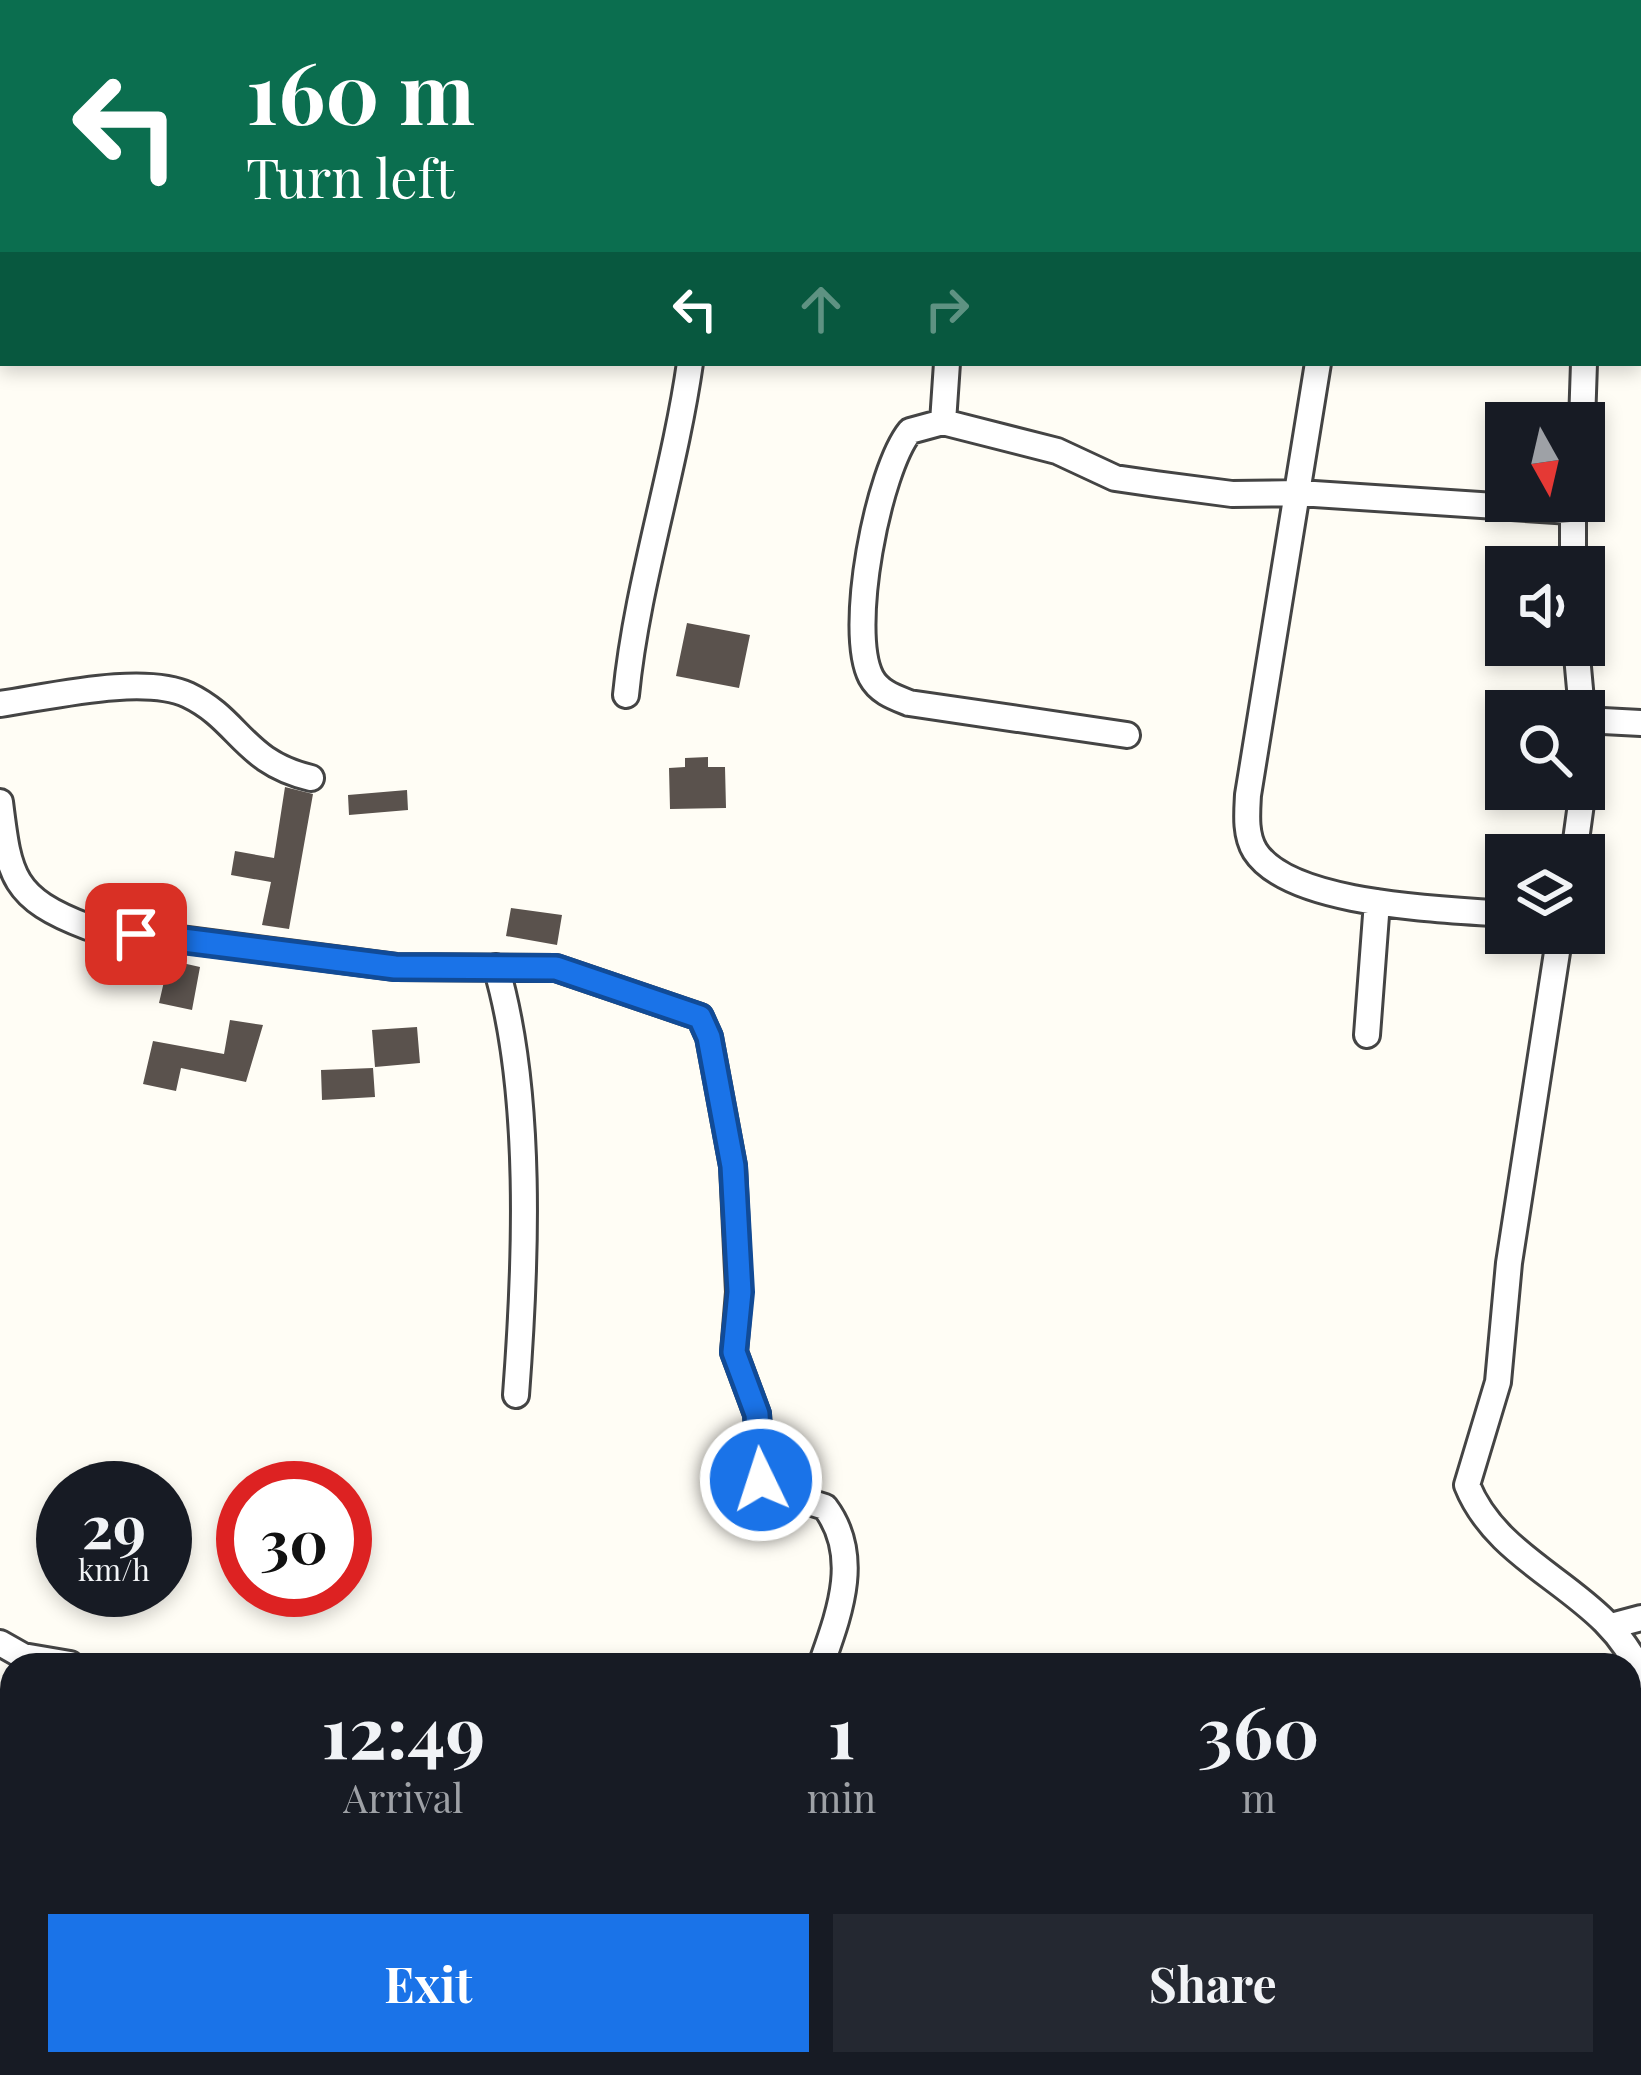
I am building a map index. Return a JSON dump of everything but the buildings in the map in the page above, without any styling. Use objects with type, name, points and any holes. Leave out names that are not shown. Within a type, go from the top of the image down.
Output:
[{"type":"street","points":[[626,695],[632,641],[660,532],[689,366]]},
{"type":"street","points":[[943,422],[946,366]]},
{"type":"street","points":[[1318,366],[1247,825],[1255,851],[1285,878],[1377,902],[1485,912]]},
{"type":"street","points":[[1583,402],[1585,366]]},
{"type":"street","points":[[1127,735],[909,703],[887,694],[872,680],[865,656],[868,578],[889,475],[910,431],[943,422],[1057,451],[1115,478],[1232,494],[1485,502]]},
{"type":"street","points":[[0,704],[116,689],[186,694],[277,770],[311,778]]},
{"type":"street","points":[[1605,721],[1641,723]]},
{"type":"street","points":[[0,802],[9,870],[18,884],[61,917],[88,927],[395,967],[556,968],[595,977],[700,1017],[709,1037],[733,1166],[740,1292],[734,1352],[757,1414],[761,1480],[768,1489],[825,1508],[847,1562],[840,1610],[825,1653]]},
{"type":"street","points":[[1367,1034],[1377,902]]},
{"type":"street","points":[[1557,954],[1509,1263],[1498,1382],[1467,1485],[1496,1536],[1611,1626],[1632,1653]]},
{"type":"street","points":[[496,967],[510,1016],[515,1070],[523,1259],[515,1395]]},
{"type":"street","points":[[1611,1626],[1641,1618]]},
{"type":"route","points":[[136,934],[395,967],[556,968],[595,977],[700,1017],[709,1037],[733,1166],[740,1292],[734,1352],[757,1414],[761,1480]]}]
